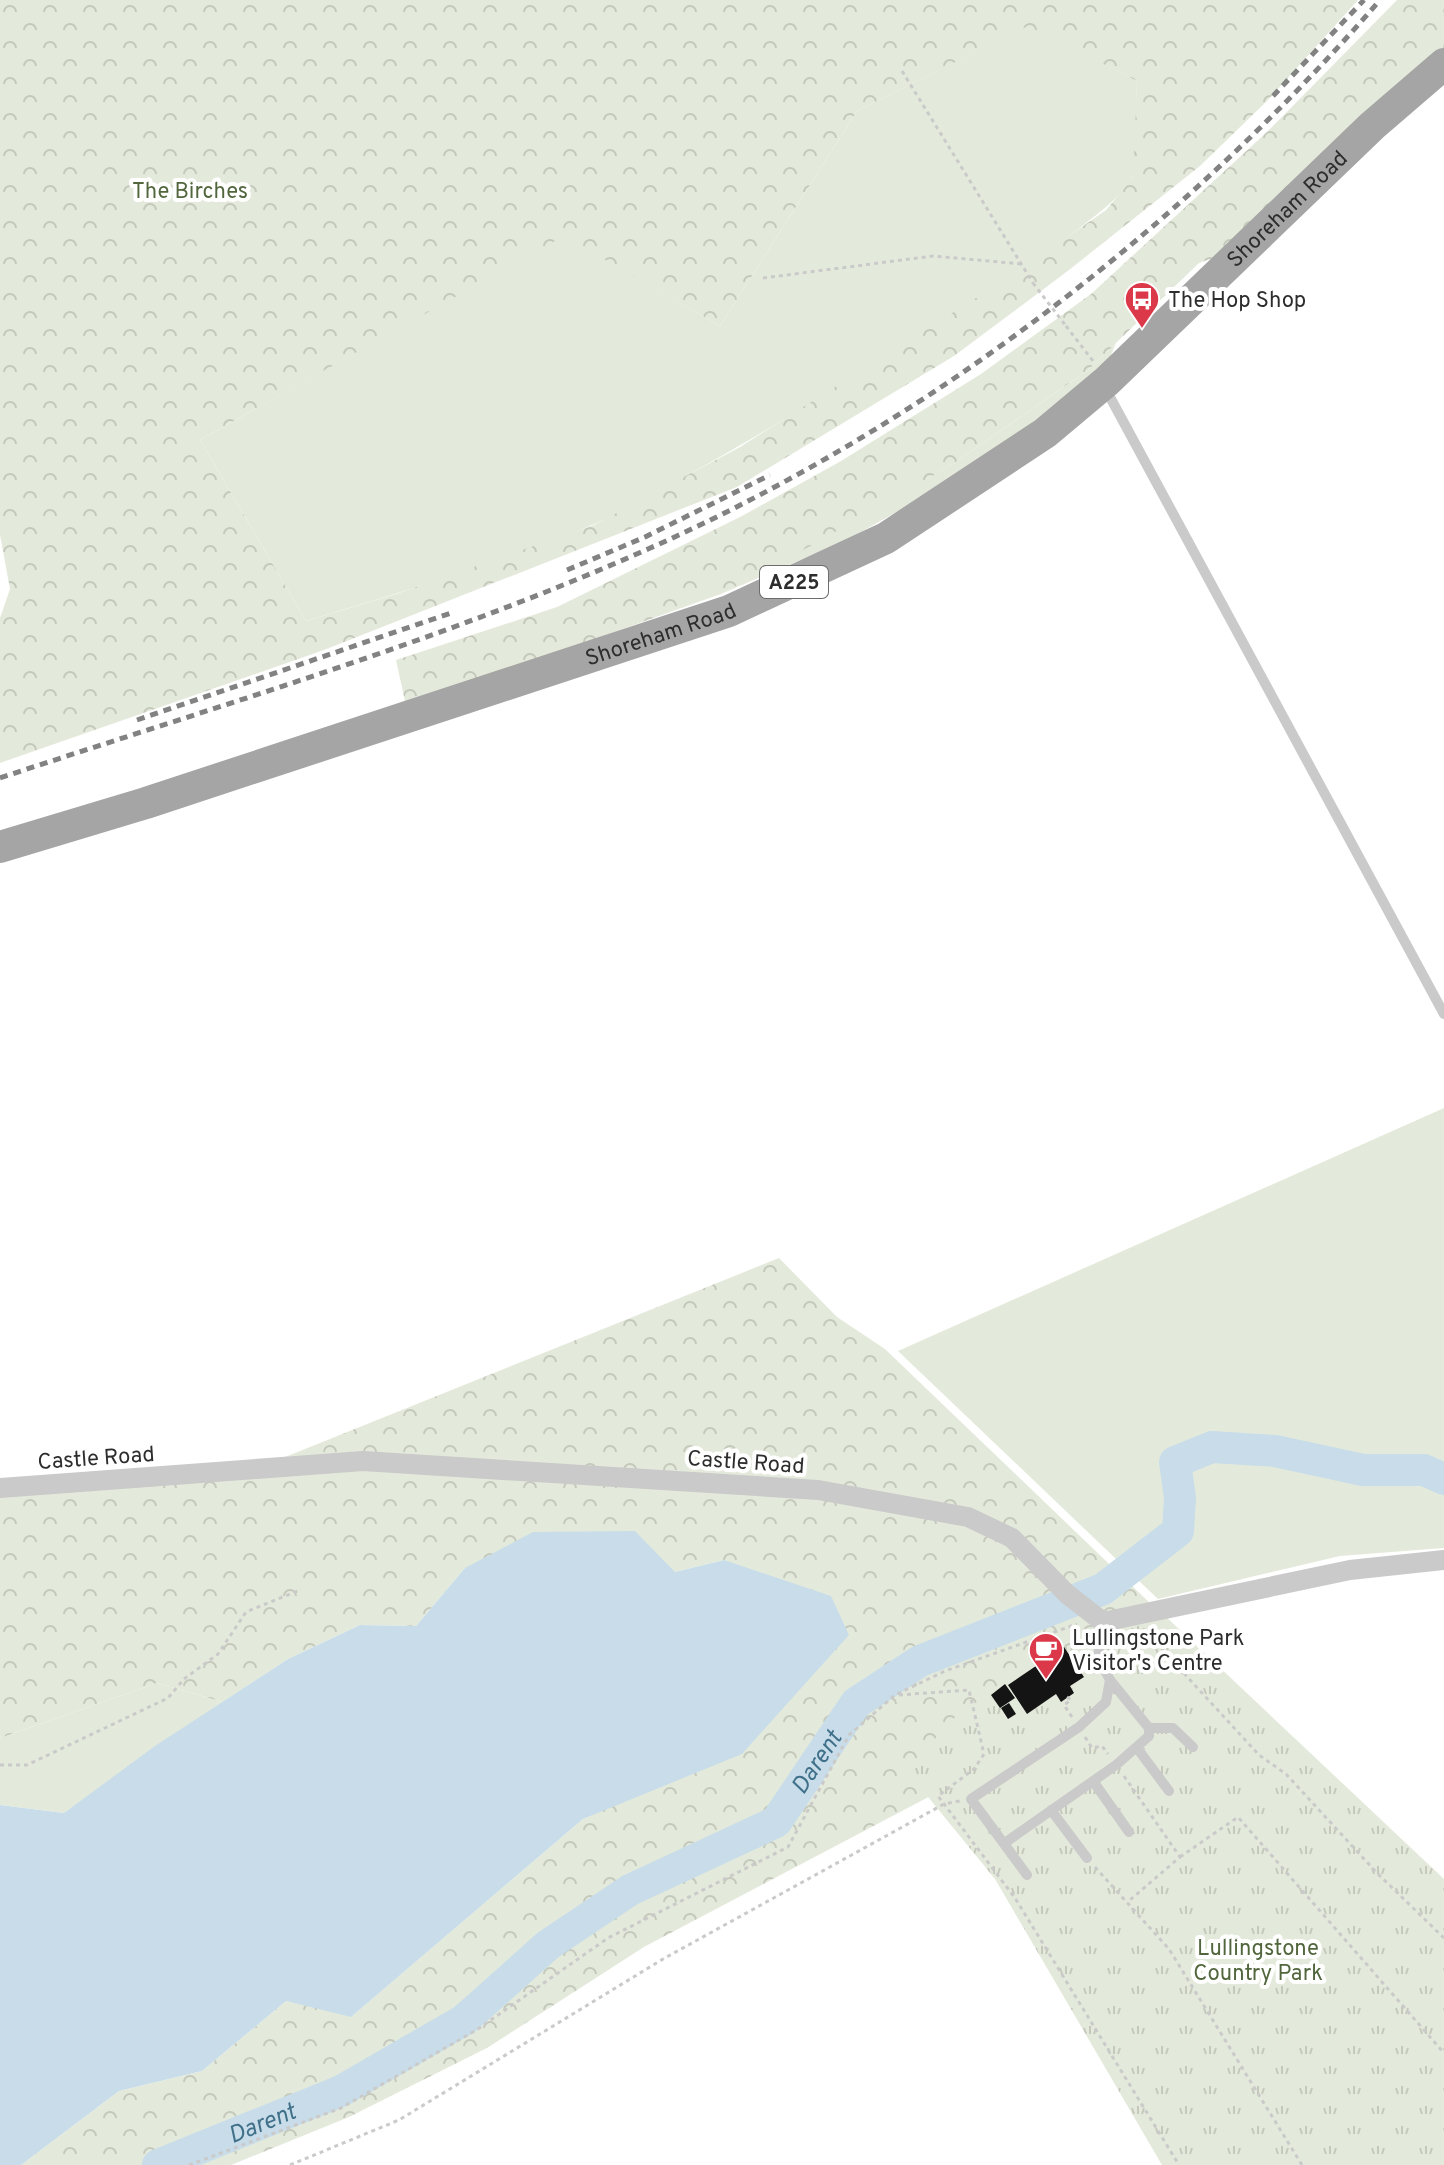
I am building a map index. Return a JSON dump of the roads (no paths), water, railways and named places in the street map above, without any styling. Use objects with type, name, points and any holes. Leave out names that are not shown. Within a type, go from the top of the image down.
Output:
[{"type":"main road","name":"Shoreham Road","points":[[0,847],[729,611],[886,538],[1045,433],[1105,383],[1372,126],[1444,64]]},
{"type":"street","name":"Castle Road","points":[[0,1488],[363,1461],[818,1490],[968,1517],[1012,1538],[1085,1610]]},
{"type":"street","points":[[1085,1610],[1350,1570],[1444,1560]]},
{"type":"lane","points":[[1105,383],[1444,1014]]},
{"type":"lane","points":[[1006,1842],[1116,1765],[1149,1736],[1149,1728],[1110,1680],[1098,1657],[1085,1610]]},
{"type":"lane","points":[[1027,1875],[1006,1842],[971,1799],[1079,1727],[1106,1702],[1110,1680]]},
{"type":"lane","points":[[1149,1728],[1173,1728],[1193,1747]]},
{"type":"lane","points":[[1137,1748],[1169,1791]]},
{"type":"lane","points":[[1093,1781],[1129,1832]]},
{"type":"lane","points":[[1051,1810],[1087,1858]]},
{"type":"water","points":[[635,1531],[675,1572],[724,1560],[831,1596],[849,1635],[742,1754],[583,1819],[351,2017],[286,2001],[202,2071],[119,2091],[21,2165],[0,2165],[0,1805],[64,1813],[155,1746],[288,1659],[360,1625],[416,1626],[465,1568],[533,1532]]},
{"type":"waterway","name":"Darent","points":[[158,2165],[341,2091],[464,2020],[548,1945],[630,1890],[776,1822],[856,1703],[920,1661],[1103,1589],[1178,1531],[1180,1498],[1175,1462],[1212,1447],[1275,1451],[1363,1470],[1424,1470],[1444,1479]]},
{"type":"railway","points":[[1273,96],[1364,0]]},
{"type":"railway","points":[[0,778],[327,671],[569,583],[751,500],[851,444],[949,382],[1044,314],[1135,242],[1221,165],[1303,84],[1380,0]]},
{"type":"railway","points":[[567,570],[645,537],[770,475]]},
{"type":"railway","points":[[137,720],[451,613]]},
{"type":"place","name":"The Hop Shop","points":[[1142,330]]},
{"type":"place","name":"Lullingstone Park Visitor's Centre","points":[[1046,1681]]},
{"type":"park label","name":"The Birches","points":[[190,190]]},
{"type":"park label","name":"Lullingstone Country Park","points":[[1258,1960]]}]
